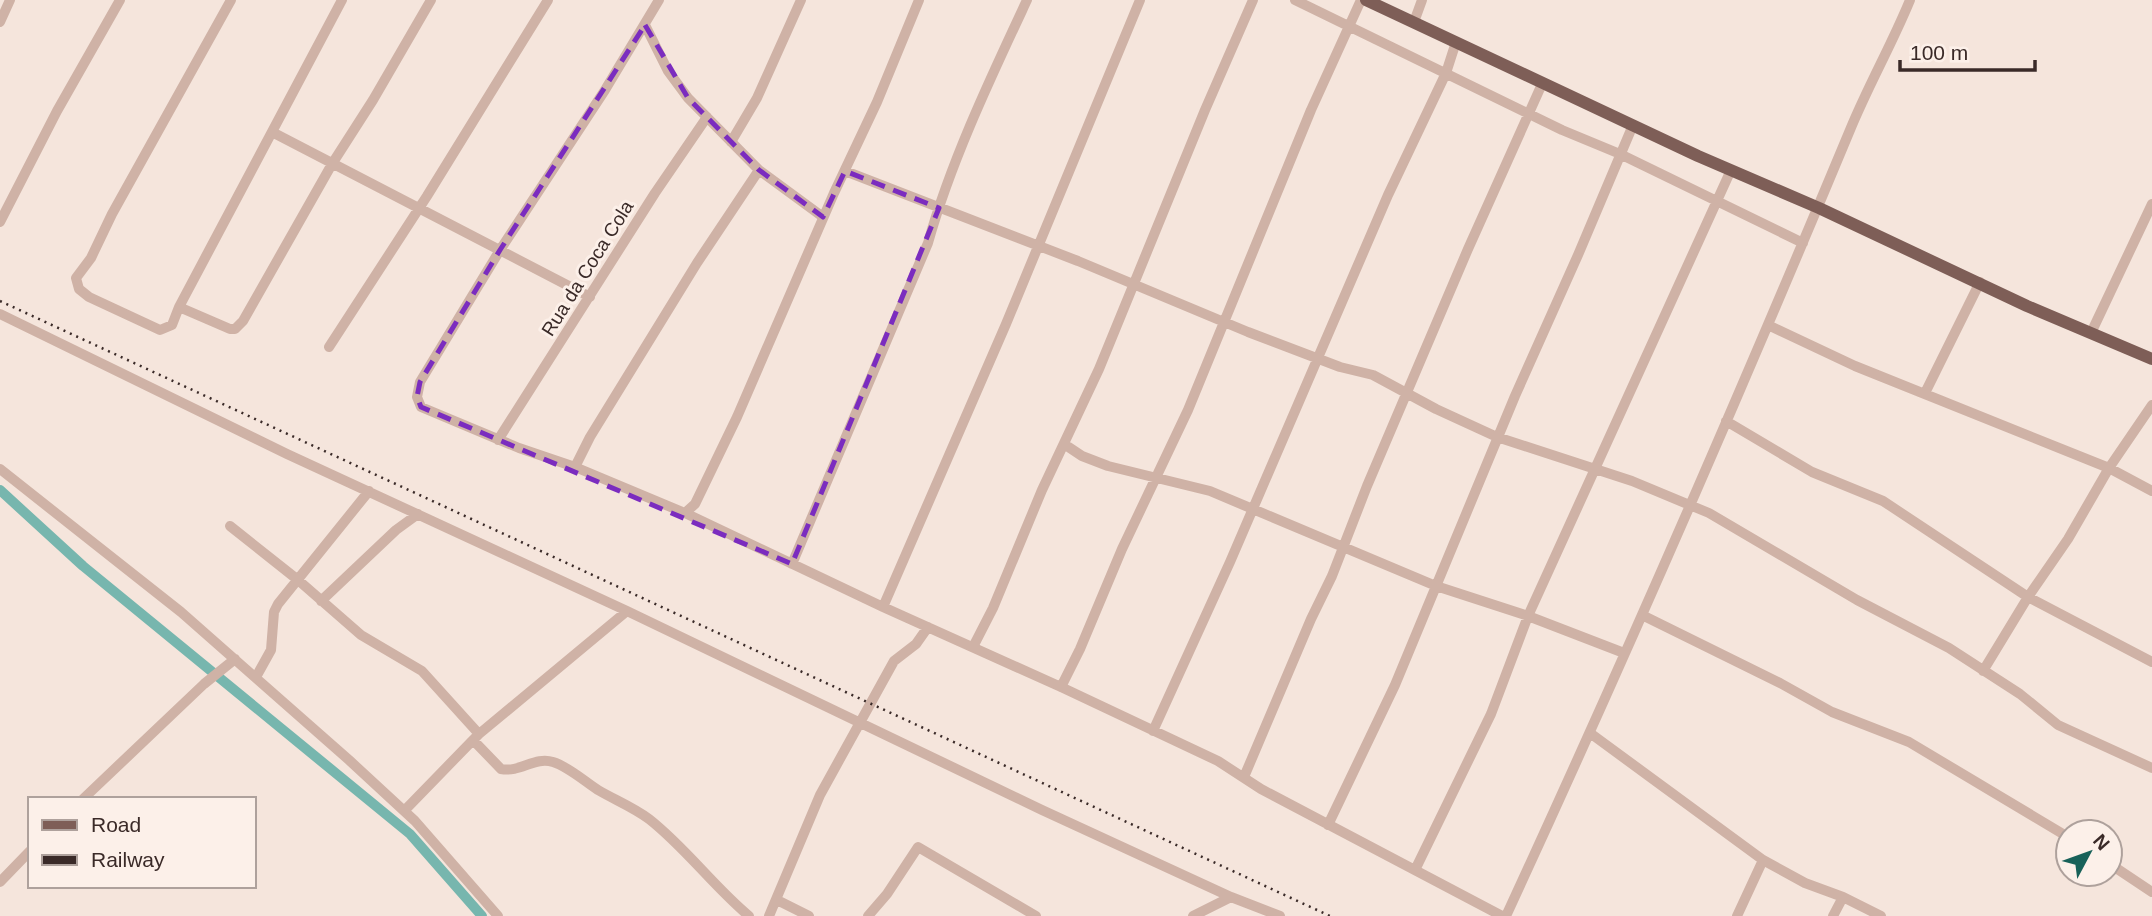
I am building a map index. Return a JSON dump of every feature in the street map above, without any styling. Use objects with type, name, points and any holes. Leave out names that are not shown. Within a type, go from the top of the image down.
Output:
[{"type":"main road","points":[[1364,0],[1542,84],[2152,359]]},
{"type":"street","points":[[0,22],[10,0]]},
{"type":"street","points":[[0,222],[57,111],[120,0]]},
{"type":"street","points":[[231,0],[93,254],[76,278],[79,289],[89,297],[160,330],[172,325],[179,307],[342,0]]},
{"type":"street","points":[[179,307],[230,330],[237,327],[431,0]]},
{"type":"street","points":[[329,347],[419,209],[548,0]]},
{"type":"street","points":[[659,0],[499,250],[420,382],[416,397],[421,407],[685,513],[883,607],[1061,687],[1218,761],[1261,789],[1504,916],[1590,733],[1691,505],[1851,128],[1910,0]]},
{"type":"street","points":[[731,142],[757,98],[802,0]]},
{"type":"street","points":[[685,513],[695,504],[737,417],[919,0]]},
{"type":"street","points":[[792,564],[928,243],[939,208],[978,111],[1027,0]]},
{"type":"street","points":[[883,607],[1140,0]]},
{"type":"street","points":[[973,646],[993,608],[1099,369],[1253,0]]},
{"type":"street","points":[[1296,0],[1562,131],[1620,154],[1803,243]]},
{"type":"street","points":[[1061,687],[1188,410],[1311,110],[1364,0]]},
{"type":"street","points":[[1414,22],[1422,0]]},
{"type":"street","points":[[645,25],[661,59],[677,84],[707,117],[759,170],[824,217]]},
{"type":"street","points":[[1153,731],[1388,195],[1446,73],[1455,42]]},
{"type":"street","points":[[1244,777],[1468,249],[1542,84]]},
{"type":"street","name":"Rua da Coca Cola","points":[[498,440],[655,193],[707,117]]},
{"type":"street","points":[[1328,825],[1395,685],[1497,437],[1633,124]]},
{"type":"street","points":[[272,132],[590,297]]},
{"type":"street","points":[[575,467],[590,437],[697,263],[759,170]]},
{"type":"street","points":[[1415,870],[1491,714],[1528,616],[1731,170]]},
{"type":"street","points":[[845,171],[1340,368],[1373,375],[1436,409],[1497,437],[1595,469],[1691,505],[1754,538],[1857,600],[1949,648],[2020,694],[2058,724],[2152,768]]},
{"type":"street","points":[[2091,333],[2152,204]]},
{"type":"street","points":[[1925,393],[1980,282]]},
{"type":"street","points":[[0,314],[1042,810],[1231,897],[1280,916]]},
{"type":"street","points":[[1768,325],[1855,366],[2109,468],[2152,491]]},
{"type":"street","points":[[1983,671],[2028,597],[2068,539],[2109,468],[2152,405]]},
{"type":"street","points":[[1726,421],[1812,472],[1883,501],[2028,597],[2152,662]]},
{"type":"street","points":[[1064,444],[1083,456],[1108,466],[1210,491],[1437,586],[1528,616],[1624,653]]},
{"type":"street","points":[[0,468],[181,612],[405,810],[498,916]]},
{"type":"street","points":[[256,677],[271,650],[274,612],[369,491]]},
{"type":"street","points":[[321,601],[396,530],[418,514]]},
{"type":"street","points":[[230,526],[361,635],[422,671],[501,769],[517,769],[538,761],[551,761],[630,806],[691,856],[721,891],[749,916]]},
{"type":"street","points":[[405,810],[476,737],[627,611]]},
{"type":"street","points":[[1642,615],[1780,683],[1832,712],[1909,742],[2054,829]]},
{"type":"street","points":[[769,916],[820,795],[894,662],[916,644],[928,627]]},
{"type":"street","points":[[85,797],[204,684],[235,659]]},
{"type":"street","points":[[1590,733],[1763,860],[1805,883],[1843,897],[1881,916]]},
{"type":"street","points":[[868,916],[887,894],[918,847],[1036,916]]},
{"type":"street","points":[[0,882],[28,852]]},
{"type":"street","points":[[1737,916],[1763,860]]},
{"type":"street","points":[[2124,873],[2152,892]]},
{"type":"street","points":[[1192,916],[1231,897]]},
{"type":"street","points":[[1833,916],[1843,897]]},
{"type":"street","points":[[777,900],[809,916]]},
{"type":"highlighted area","points":[[645,25],[688,98],[759,170],[823,217],[845,171],[939,208],[792,564],[421,407],[417,397],[420,382],[500,250]]},
{"type":"waterway","points":[[0,490],[83,566],[410,834],[482,916]]},
{"type":"railway","points":[[0,301],[1330,916]]}]
